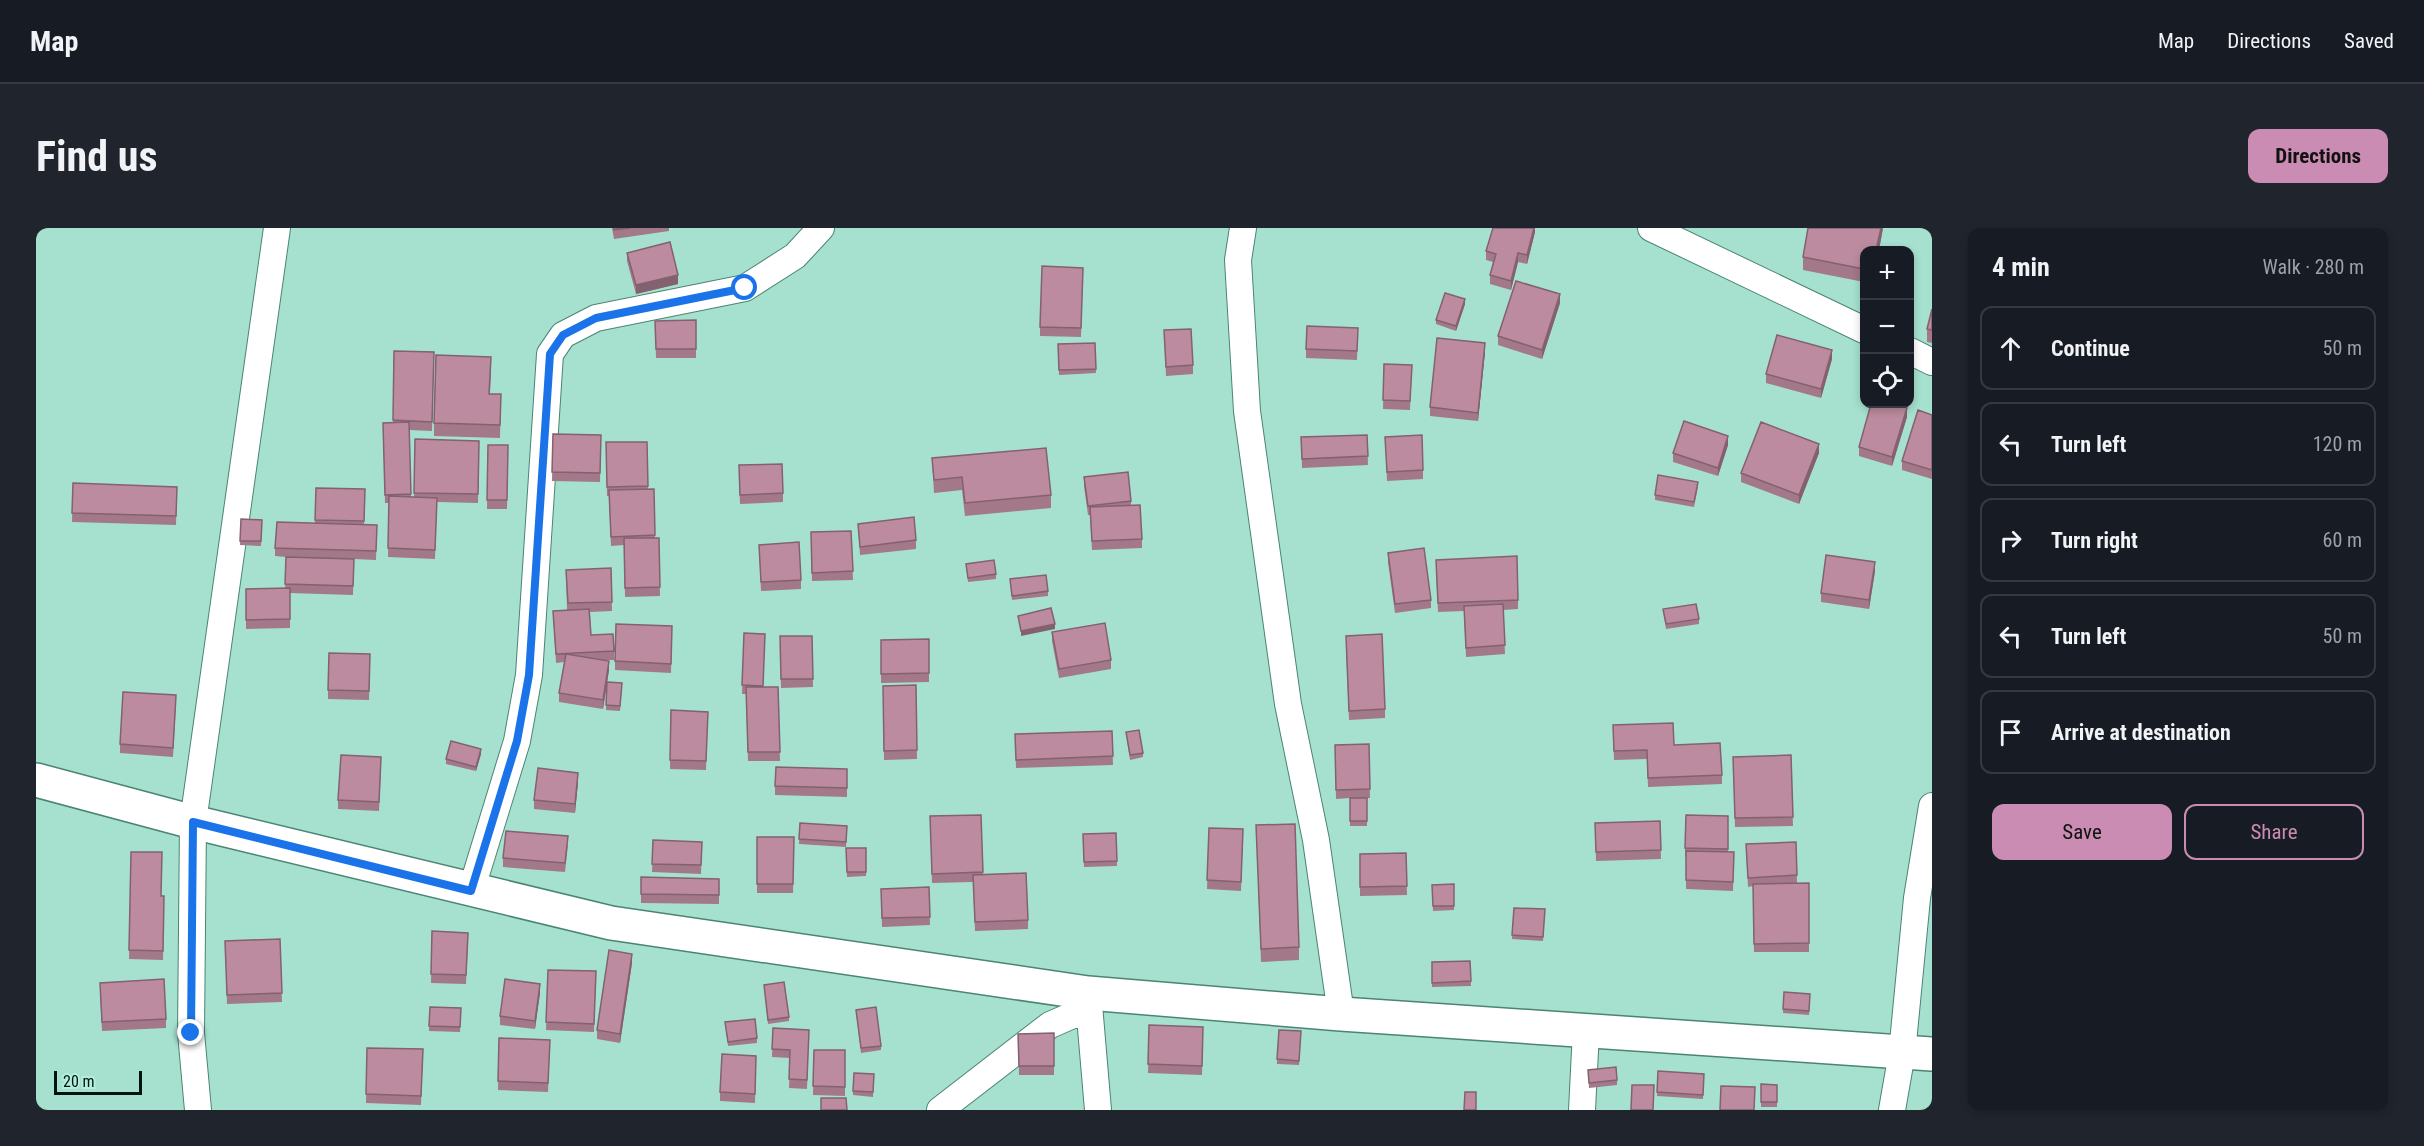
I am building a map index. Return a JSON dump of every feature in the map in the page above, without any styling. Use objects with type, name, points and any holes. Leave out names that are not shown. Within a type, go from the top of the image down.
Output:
[{"type":"street","points":[[198,1110],[191,1033],[193,822],[277,228]]},
{"type":"street","points":[[471,891],[517,741],[529,675],[550,354],[563,335],[596,318],[745,288],[795,256],[821,228]]},
{"type":"street","points":[[1243,228],[1238,260],[1247,411],[1288,704],[1316,840],[1341,1014]]},
{"type":"street","points":[[1651,228],[1860,328]]},
{"type":"street","points":[[1914,353],[1932,362]]},
{"type":"street","points":[[36,780],[193,822],[611,923],[1089,1000],[1341,1014],[1917,1054]]},
{"type":"street","points":[[1892,1110],[1917,1054],[1917,898],[1932,806]]},
{"type":"street","points":[[940,1110],[1050,1025],[1089,1000]]},
{"type":"street","points":[[1089,1000],[1098,1110]]},
{"type":"street","points":[[1582,1110],[1586,1031]]},
{"type":"building","points":[[1493,228],[1534,228],[1527,255],[1518,253],[1511,281],[1490,275],[1496,254],[1486,251]]},
{"type":"building","points":[[1808,228],[1881,228],[1877,246],[1860,246],[1860,268],[1803,257]]},
{"type":"building","points":[[670,242],[678,275],[636,285],[627,253]]},
{"type":"building","points":[[1042,266],[1083,268],[1081,328],[1040,327]]},
{"type":"building","points":[[1516,281],[1560,294],[1542,350],[1498,336]]},
{"type":"building","points":[[1445,293],[1465,299],[1456,326],[1436,320]]},
{"type":"building","points":[[1932,309],[1932,330],[1927,329]]},
{"type":"building","points":[[696,320],[696,349],[656,349],[655,321]]},
{"type":"building","points":[[1307,326],[1358,328],[1357,351],[1306,349]]},
{"type":"building","points":[[1191,329],[1193,365],[1166,367],[1164,330]]},
{"type":"building","points":[[1777,335],[1832,350],[1821,389],[1766,374]]},
{"type":"building","points":[[1437,338],[1485,343],[1478,413],[1430,407]]},
{"type":"building","points":[[1095,343],[1096,369],[1059,370],[1058,344]]},
{"type":"building","points":[[394,351],[434,352],[432,422],[393,420]]},
{"type":"building","points":[[436,355],[491,357],[489,394],[501,394],[500,425],[434,423]]},
{"type":"building","points":[[1384,364],[1412,365],[1410,401],[1383,400]]},
{"type":"building","points":[[1870,408],[1907,408],[1892,457],[1859,447]]},
{"type":"building","points":[[1918,410],[1932,415],[1932,470],[1902,461]]},
{"type":"building","points":[[1684,421],[1728,436],[1718,468],[1673,453]]},
{"type":"building","points":[[409,422],[411,494],[385,495],[383,423]]},
{"type":"building","points":[[1761,422],[1819,444],[1799,495],[1741,473]]},
{"type":"building","points":[[553,434],[601,435],[600,473],[552,472]]},
{"type":"building","points":[[1367,435],[1368,456],[1302,459],[1301,437]]},
{"type":"building","points":[[1422,435],[1423,470],[1387,472],[1385,437]]},
{"type":"building","points":[[415,439],[479,441],[478,494],[414,493]]},
{"type":"building","points":[[606,442],[647,442],[648,486],[607,487]]},
{"type":"building","points":[[488,445],[508,445],[507,500],[487,500]]},
{"type":"building","points":[[1046,448],[1051,495],[965,503],[962,477],[934,480],[932,458]]},
{"type":"building","points":[[782,464],[783,493],[740,495],[739,465]]},
{"type":"building","points":[[1128,472],[1131,501],[1088,506],[1084,477]]},
{"type":"building","points":[[1658,475],[1698,482],[1694,502],[1655,495]]},
{"type":"building","points":[[73,483],[177,487],[176,516],[72,513]]},
{"type":"building","points":[[316,488],[365,489],[364,521],[315,520]]},
{"type":"building","points":[[654,489],[655,535],[611,537],[609,490]]},
{"type":"building","points":[[389,496],[437,498],[435,550],[388,548]]},
{"type":"building","points":[[1140,505],[1142,539],[1092,541],[1090,507]]},
{"type":"building","points":[[914,517],[916,540],[860,547],[858,524]]},
{"type":"building","points":[[241,519],[262,520],[261,541],[240,541]]},
{"type":"building","points":[[277,522],[377,525],[376,551],[275,548]]},
{"type":"building","points":[[851,531],[853,571],[812,573],[811,532]]},
{"type":"building","points":[[624,538],[659,538],[660,587],[625,588]]},
{"type":"building","points":[[799,542],[801,580],[761,582],[759,545]]},
{"type":"building","points":[[1424,548],[1431,600],[1395,604],[1388,553]]},
{"type":"building","points":[[1826,555],[1875,562],[1869,600],[1821,593]]},
{"type":"building","points":[[1517,556],[1518,600],[1438,603],[1436,560]]},
{"type":"building","points":[[286,557],[354,559],[353,586],[285,584]]},
{"type":"building","points":[[994,560],[996,574],[968,578],[966,564]]},
{"type":"building","points":[[611,568],[612,602],[568,603],[566,570]]},
{"type":"building","points":[[1046,575],[1048,591],[1012,596],[1010,579]]},
{"type":"building","points":[[290,588],[290,619],[246,620],[246,589]]},
{"type":"building","points":[[1503,604],[1505,645],[1466,648],[1464,606]]},
{"type":"building","points":[[1696,604],[1699,619],[1666,624],[1663,609]]},
{"type":"building","points":[[1051,608],[1055,624],[1021,631],[1018,616]]},
{"type":"building","points":[[589,609],[591,635],[613,634],[614,651],[556,654],[553,611]]},
{"type":"building","points":[[1105,623],[1111,660],[1059,669],[1052,632]]},
{"type":"building","points":[[616,624],[672,626],[671,664],[615,661]]},
{"type":"building","points":[[744,633],[765,634],[763,686],[742,685]]},
{"type":"building","points":[[1382,634],[1385,709],[1349,711],[1346,636]]},
{"type":"building","points":[[780,636],[812,636],[813,679],[781,679]]},
{"type":"building","points":[[929,639],[929,673],[881,674],[881,640]]},
{"type":"building","points":[[329,653],[370,654],[369,691],[328,690]]},
{"type":"building","points":[[566,654],[609,661],[603,700],[559,693]]},
{"type":"building","points":[[607,682],[622,683],[620,706],[606,705]]},
{"type":"building","points":[[916,685],[917,750],[884,751],[883,686]]},
{"type":"building","points":[[746,687],[778,687],[780,752],[748,752]]},
{"type":"building","points":[[123,692],[176,695],[173,748],[120,744]]},
{"type":"building","points":[[671,710],[708,712],[706,761],[670,760]]},
{"type":"building","points":[[1673,723],[1674,745],[1720,743],[1722,775],[1648,778],[1647,750],[1614,751],[1613,725]]},
{"type":"building","points":[[1139,730],[1143,753],[1130,755],[1126,732]]},
{"type":"building","points":[[1112,731],[1113,756],[1016,760],[1015,734]]},
{"type":"building","points":[[451,741],[481,749],[476,767],[446,759]]},
{"type":"building","points":[[1369,744],[1370,789],[1336,790],[1335,745]]},
{"type":"building","points":[[341,755],[381,757],[379,802],[338,800]]},
{"type":"building","points":[[1791,755],[1793,817],[1735,818],[1733,757]]},
{"type":"building","points":[[776,767],[847,769],[847,788],[775,786]]},
{"type":"building","points":[[538,768],[578,773],[575,804],[534,800]]},
{"type":"building","points":[[1350,798],[1367,798],[1367,821],[1350,821]]},
{"type":"building","points":[[981,815],[983,872],[932,874],[930,816]]},
{"type":"building","points":[[1686,815],[1728,816],[1728,849],[1685,848]]},
{"type":"building","points":[[1660,821],[1661,850],[1596,852],[1595,823]]},
{"type":"building","points":[[800,823],[847,826],[846,842],[799,839]]},
{"type":"building","points":[[1295,824],[1299,947],[1261,949],[1256,825]]},
{"type":"building","points":[[1209,828],[1243,829],[1241,882],[1207,880]]},
{"type":"building","points":[[506,831],[568,836],[565,863],[503,858]]},
{"type":"building","points":[[1116,833],[1117,861],[1084,862],[1083,834]]},
{"type":"building","points":[[757,837],[794,837],[793,884],[757,884]]},
{"type":"building","points":[[653,840],[702,842],[701,865],[652,864]]},
{"type":"building","points":[[1796,842],[1797,875],[1748,878],[1746,844]]},
{"type":"building","points":[[846,848],[866,848],[866,872],[847,872]]},
{"type":"building","points":[[1686,851],[1734,852],[1733,882],[1686,880]]},
{"type":"building","points":[[131,852],[162,852],[163,951],[129,950]]},
{"type":"building","points":[[1406,853],[1407,886],[1360,887],[1360,854]]},
{"type":"building","points":[[1026,873],[1028,920],[975,922],[973,875]]},
{"type":"building","points":[[641,877],[719,879],[719,895],[641,894]]},
{"type":"building","points":[[1809,883],[1809,943],[1754,944],[1753,884]]},
{"type":"building","points":[[1454,884],[1454,906],[1433,906],[1432,885]]},
{"type":"building","points":[[929,887],[930,917],[882,918],[881,889]]},
{"type":"building","points":[[1514,908],[1545,909],[1543,937],[1512,935]]},
{"type":"building","points":[[432,931],[468,933],[466,975],[431,974]]},
{"type":"building","points":[[280,939],[282,993],[227,995],[225,941]]},
{"type":"building","points":[[609,950],[632,954],[620,1034],[597,1030]]},
{"type":"building","points":[[1470,961],[1471,981],[1432,983],[1432,962]]},
{"type":"building","points":[[548,970],[596,971],[594,1024],[546,1022]]},
{"type":"building","points":[[164,979],[166,1019],[102,1022],[100,983]]},
{"type":"building","points":[[505,979],[540,984],[535,1021],[500,1016]]},
{"type":"building","points":[[784,982],[789,1017],[768,1020],[764,985]]},
{"type":"building","points":[[1784,992],[1810,994],[1809,1011],[1783,1009]]},
{"type":"building","points":[[430,1007],[461,1008],[460,1027],[429,1026]]},
{"type":"building","points":[[876,1007],[881,1046],[861,1048],[856,1010]]},
{"type":"building","points":[[755,1019],[757,1038],[728,1042],[725,1022]]},
{"type":"building","points":[[1149,1025],[1203,1027],[1202,1066],[1148,1064]]},
{"type":"building","points":[[773,1028],[809,1030],[807,1080],[789,1079],[790,1050],[772,1049]]},
{"type":"building","points":[[1279,1030],[1301,1031],[1299,1061],[1277,1059]]},
{"type":"building","points":[[1054,1033],[1054,1066],[1019,1066],[1018,1034]]},
{"type":"building","points":[[499,1038],[550,1040],[548,1083],[498,1081]]},
{"type":"building","points":[[367,1048],[423,1049],[421,1096],[366,1094]]},
{"type":"building","points":[[814,1050],[845,1050],[845,1087],[813,1086]]},
{"type":"building","points":[[722,1054],[756,1056],[755,1094],[720,1092]]},
{"type":"building","points":[[1616,1067],[1617,1080],[1589,1083],[1588,1070]]},
{"type":"building","points":[[1658,1071],[1704,1074],[1703,1095],[1657,1092]]},
{"type":"building","points":[[854,1073],[874,1074],[873,1092],[853,1091]]},
{"type":"building","points":[[1761,1084],[1777,1085],[1777,1102],[1761,1102]]},
{"type":"building","points":[[1632,1085],[1654,1085],[1653,1110],[1631,1110]]},
{"type":"building","points":[[1721,1086],[1755,1087],[1754,1110],[1720,1110]]},
{"type":"building","points":[[1465,1092],[1476,1092],[1476,1110],[1464,1110]]},
{"type":"building","points":[[821,1098],[846,1098],[847,1110],[821,1110]]},
{"type":"route","points":[[191,1033],[193,822],[471,891],[517,741],[529,675],[550,354],[563,335],[596,318],[745,288]]}]
